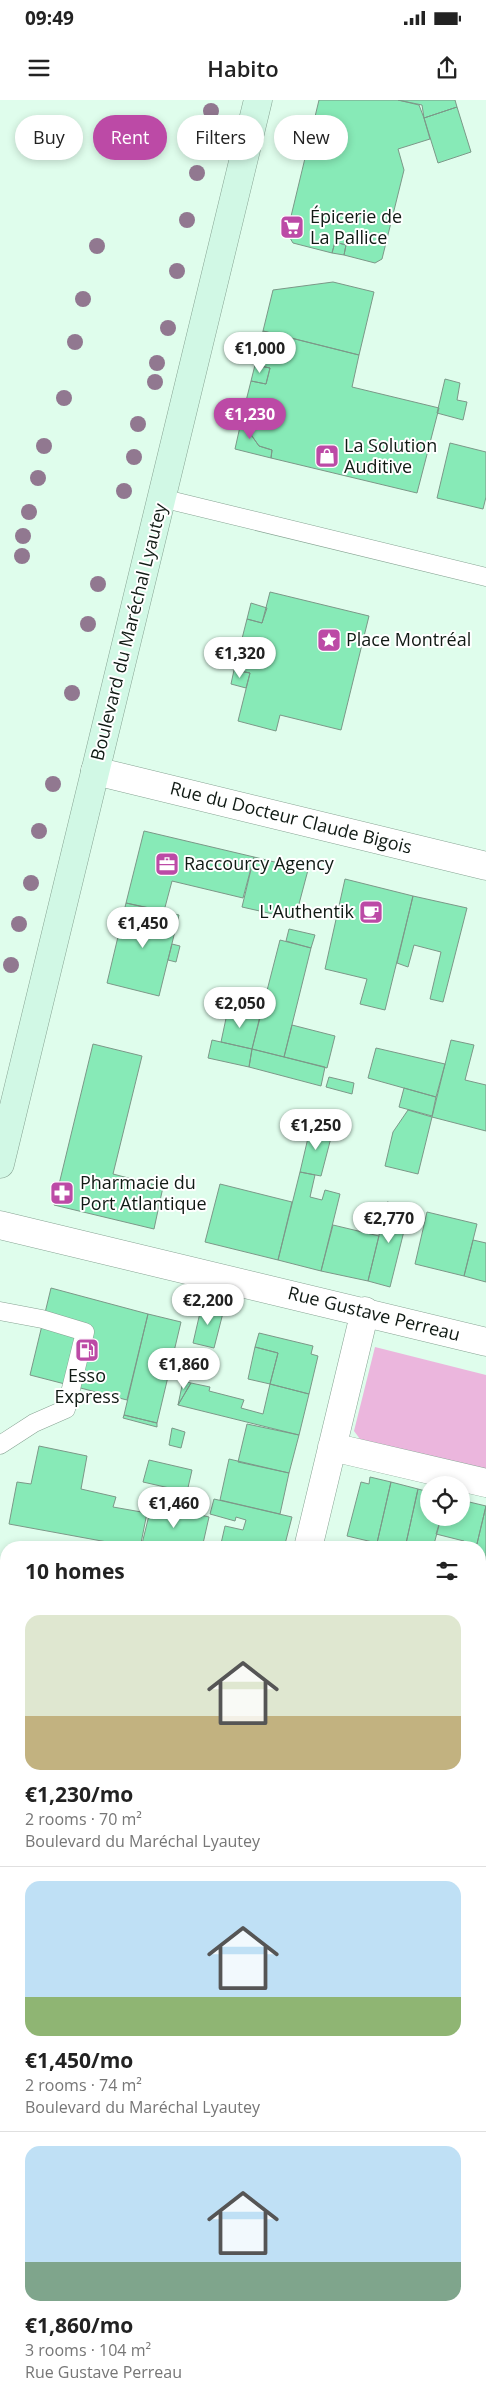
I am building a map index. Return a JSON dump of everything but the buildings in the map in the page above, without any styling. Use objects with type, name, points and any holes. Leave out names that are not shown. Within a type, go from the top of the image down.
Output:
[{"type":"main road","name":"Boulevard du Maréchal Lyautey","points":[[0,1164],[258,100]]},
{"type":"street","name":"Rue du Docteur Claude Bigois","points":[[95,771],[486,866]]},
{"type":"street","name":"Rue Gustave Perreau","points":[[0,1225],[486,1342]]},
{"type":"street","points":[[310,1541],[365,1312]]},
{"type":"street","points":[[332,1447],[486,1483]]},
{"type":"lane","points":[[161,498],[486,577]]},
{"type":"lane","points":[[0,1311],[42,1318],[85,1332],[66,1409],[34,1423],[0,1445]]},
{"type":"shaded area","points":[[375,1347],[486,1375],[486,1473],[363,1443],[354,1431]]},
{"type":"place","name":"Épicerie de La Pallice","points":[[292,227]]},
{"type":"place","name":"La Solution Auditive","points":[[327,456]]},
{"type":"place","name":"Place Montréal","points":[[329,640]]},
{"type":"place","name":"Raccourcy Agency","points":[[167,864]]},
{"type":"place","name":"L'Authentik","points":[[371,912]]},
{"type":"place","name":"Pharmacie du Port Atlantique","points":[[62,1193]]},
{"type":"place","name":"Esso Express","points":[[87,1350]]}]
